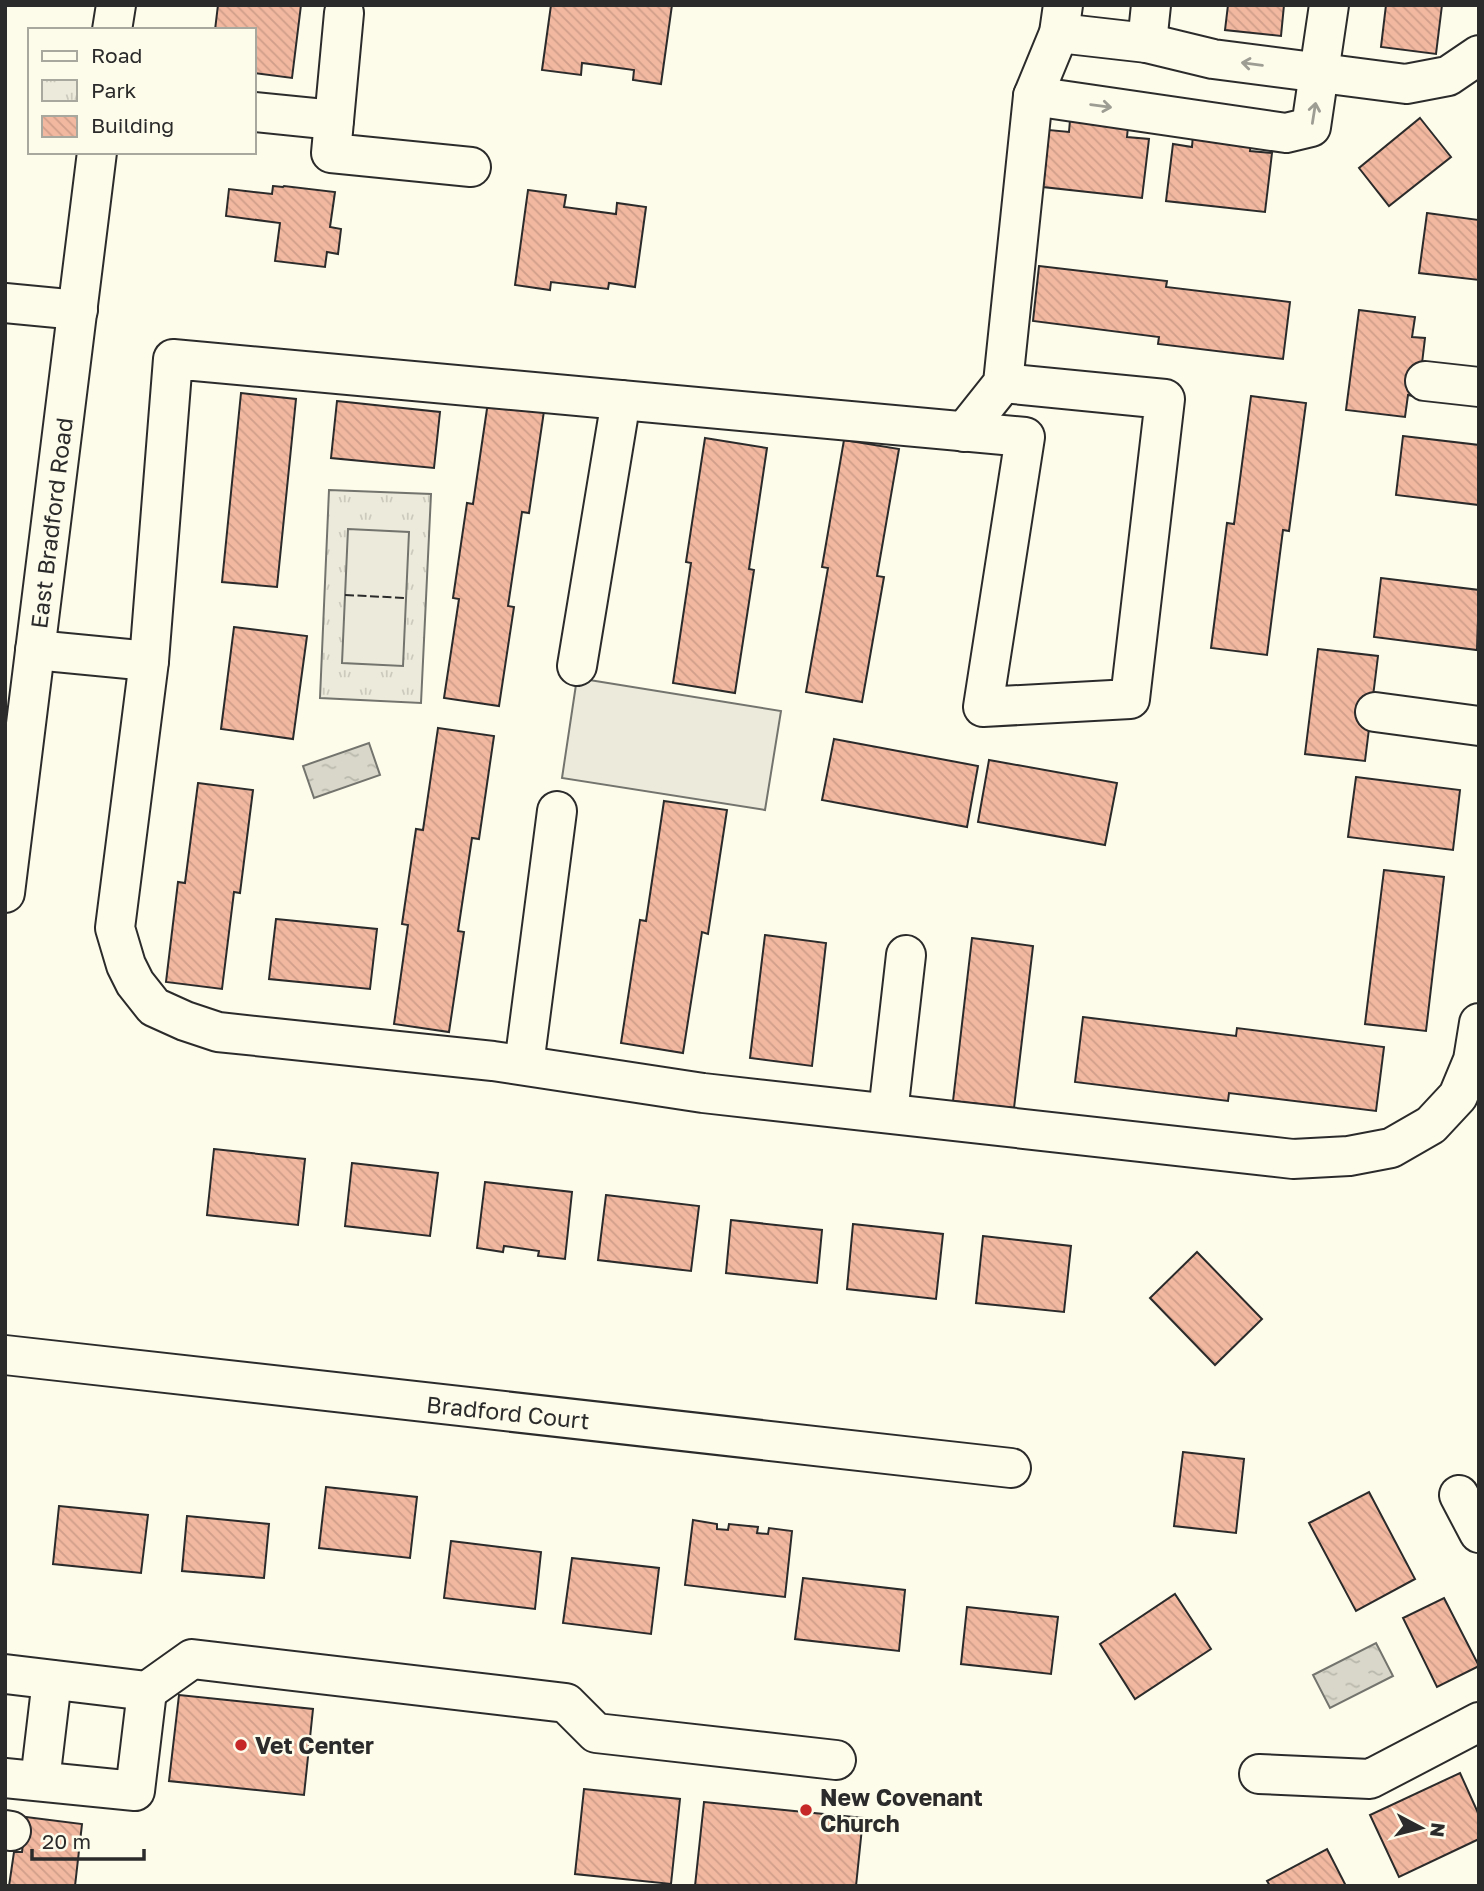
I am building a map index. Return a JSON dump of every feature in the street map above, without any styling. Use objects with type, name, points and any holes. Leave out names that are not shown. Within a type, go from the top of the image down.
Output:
[{"type":"street","points":[[112,28],[116,5]]},
{"type":"street","points":[[1147,43],[1152,5]]},
{"type":"street","points":[[1033,96],[1286,133],[1311,127],[1329,5]]},
{"type":"street","points":[[344,13],[331,153],[471,167]]},
{"type":"street","points":[[964,432],[1003,383],[1033,96],[1061,19],[1213,59],[1406,84],[1447,76],[1479,55]]},
{"type":"street","points":[[256,112],[334,120]]},
{"type":"street","name":"East Bradford Road","points":[[5,893],[97,154]]},
{"type":"street","points":[[5,303],[78,310]]},
{"type":"street","points":[[1003,383],[1165,399],[1130,699],[983,707],[1025,437],[173,359],[149,661],[115,928],[135,983],[155,1007],[218,1032],[524,1065],[703,1093],[1293,1159],[1349,1156],[1391,1148],[1431,1125],[1458,1096],[1473,1060],[1479,1023]]},
{"type":"street","points":[[1424,381],[1479,387]]},
{"type":"street","points":[[577,666],[621,400]]},
{"type":"street","points":[[35,650],[149,661]]},
{"type":"street","points":[[1375,712],[1479,726]]},
{"type":"street","points":[[524,1065],[557,811]]},
{"type":"street","points":[[888,1113],[906,955]]},
{"type":"street","name":"Bradford Court","points":[[5,1355],[1011,1468]]},
{"type":"street","points":[[1459,1495],[1479,1532]]},
{"type":"street","points":[[5,1674],[147,1691],[192,1659],[566,1703],[596,1733],[836,1760]]},
{"type":"street","points":[[52,1680],[23,1779],[135,1791],[147,1691]]},
{"type":"street","points":[[1259,1774],[1370,1779],[1479,1722]]},
{"type":"green space","points":[[329,490],[431,494],[421,703],[320,698]]},
{"type":"green space","points":[[348,529],[409,532],[403,666],[342,663]]},
{"type":"green space","points":[[577,678],[781,711],[765,810],[562,778]]},
{"type":"water","points":[[369,743],[380,775],[314,798],[303,766]]},
{"type":"water","points":[[1376,1643],[1393,1676],[1330,1708],[1313,1675]]},
{"type":"building","points":[[218,5],[301,5],[292,78],[256,73],[256,28],[215,28]]},
{"type":"building","points":[[551,5],[672,5],[661,84],[633,80],[634,70],[582,63],[581,75],[542,70]]},
{"type":"building","points":[[1228,5],[1284,5],[1281,36],[1225,30]]},
{"type":"building","points":[[1386,5],[1442,5],[1436,54],[1381,47]]},
{"type":"building","points":[[1420,118],[1451,157],[1389,206],[1359,168]]},
{"type":"building","points":[[1070,120],[1128,127],[1127,137],[1149,139],[1142,198],[1043,187],[1049,130],[1069,132]]},
{"type":"building","points":[[1193,134],[1251,141],[1250,151],[1272,153],[1265,212],[1166,201],[1173,144],[1192,147]]},
{"type":"building","points":[[273,186],[335,192],[330,227],[341,229],[338,254],[327,252],[325,267],[275,261],[280,223],[226,216],[229,189],[272,194]]},
{"type":"building","points":[[528,190],[566,195],[564,207],[616,214],[617,203],[646,207],[635,287],[609,283],[608,289],[551,282],[550,290],[515,285]]},
{"type":"building","points":[[1427,213],[1479,220],[1479,280],[1419,273]]},
{"type":"building","points":[[1039,266],[1167,281],[1166,287],[1290,302],[1283,359],[1158,344],[1159,337],[1033,321]]},
{"type":"building","points":[[1359,310],[1415,317],[1412,337],[1425,338],[1418,397],[1408,395],[1405,417],[1346,410]]},
{"type":"building","points":[[241,393],[296,399],[277,587],[222,582]]},
{"type":"building","points":[[1251,396],[1306,403],[1289,531],[1283,530],[1267,655],[1211,648],[1227,523],[1234,524]]},
{"type":"building","points":[[337,401],[440,412],[434,468],[331,458]]},
{"type":"building","points":[[488,402],[544,411],[529,513],[522,512],[508,606],[514,607],[499,706],[444,698],[459,599],[453,598],[467,503],[473,504]]},
{"type":"building","points":[[1403,436],[1479,445],[1479,505],[1396,495]]},
{"type":"building","points":[[705,438],[767,448],[749,569],[754,570],[735,693],[673,683],[691,563],[686,562]]},
{"type":"building","points":[[844,440],[899,449],[877,576],[884,577],[862,702],[806,692],[828,568],[822,567]]},
{"type":"building","points":[[1381,578],[1479,590],[1477,650],[1374,637]]},
{"type":"building","points":[[234,627],[307,636],[293,739],[221,729]]},
{"type":"building","points":[[1318,649],[1378,656],[1365,761],[1305,754]]},
{"type":"building","points":[[438,728],[494,736],[479,839],[472,838],[458,931],[464,932],[449,1032],[394,1024],[408,925],[402,924],[416,829],[423,830]]},
{"type":"building","points":[[834,739],[978,766],[967,827],[822,800]]},
{"type":"building","points":[[989,760],[1117,783],[1105,845],[978,822]]},
{"type":"building","points":[[1356,777],[1460,790],[1453,850],[1348,837]]},
{"type":"building","points":[[198,783],[253,790],[240,893],[234,892],[222,989],[166,982],[178,882],[185,883]]},
{"type":"building","points":[[664,801],[727,810],[708,934],[702,932],[683,1053],[621,1043],[640,920],[646,921]]},
{"type":"building","points":[[1384,870],[1444,877],[1426,1031],[1365,1024]]},
{"type":"building","points":[[276,919],[377,929],[370,989],[269,979]]},
{"type":"building","points":[[765,935],[826,943],[812,1066],[750,1058]]},
{"type":"building","points":[[972,938],[1033,946],[1014,1108],[953,1101]]},
{"type":"building","points":[[1083,1017],[1236,1036],[1237,1028],[1384,1047],[1376,1111],[1229,1093],[1228,1101],[1075,1082]]},
{"type":"building","points":[[214,1149],[305,1159],[298,1225],[207,1215]]},
{"type":"building","points":[[352,1163],[438,1173],[430,1236],[345,1226]]},
{"type":"building","points":[[485,1182],[572,1192],[565,1259],[538,1256],[539,1251],[504,1246],[503,1252],[477,1248]]},
{"type":"building","points":[[606,1195],[699,1206],[691,1271],[598,1260]]},
{"type":"building","points":[[731,1220],[822,1230],[817,1283],[726,1273]]},
{"type":"building","points":[[853,1224],[943,1234],[936,1299],[847,1289]]},
{"type":"building","points":[[983,1236],[1071,1246],[1064,1312],[976,1303]]},
{"type":"building","points":[[1197,1252],[1262,1319],[1215,1365],[1150,1298]]},
{"type":"building","points":[[1183,1452],[1244,1459],[1236,1533],[1174,1526]]},
{"type":"building","points":[[326,1487],[417,1497],[410,1558],[319,1548]]},
{"type":"building","points":[[1369,1492],[1415,1579],[1356,1611],[1309,1523]]},
{"type":"building","points":[[59,1506],[148,1515],[141,1573],[53,1564]]},
{"type":"building","points":[[187,1516],[269,1524],[264,1578],[182,1571]]},
{"type":"building","points":[[693,1520],[717,1524],[717,1529],[728,1530],[729,1524],[758,1527],[757,1533],[768,1534],[769,1528],[792,1531],[785,1597],[685,1585]]},
{"type":"building","points":[[451,1541],[541,1552],[535,1609],[444,1598]]},
{"type":"building","points":[[572,1558],[659,1568],[651,1634],[563,1623]]},
{"type":"building","points":[[803,1578],[905,1590],[899,1651],[795,1639]]},
{"type":"building","points":[[1175,1594],[1211,1649],[1135,1699],[1100,1644]]},
{"type":"building","points":[[1444,1598],[1479,1666],[1437,1687],[1403,1618]]},
{"type":"building","points":[[967,1607],[1058,1617],[1051,1674],[961,1664]]},
{"type":"building","name":"Vet Center","points":[[179,1695],[313,1709],[304,1795],[169,1781]]},
{"type":"building","points":[[1460,1773],[1479,1815],[1479,1839],[1399,1877],[1370,1815]]},
{"type":"building","points":[[584,1789],[680,1799],[671,1884],[575,1874]]},
{"type":"building","points":[[704,1802],[863,1818],[856,1886],[695,1886]]},
{"type":"building","points":[[26,1817],[82,1824],[75,1886],[9,1886],[14,1852],[22,1852]]},
{"type":"building","points":[[1327,1849],[1346,1886],[1270,1886],[1267,1881]]},
{"type":"fence","points":[[345,595],[406,598]]},
{"type":"place","name":"Vet Center","points":[[241,1745]]},
{"type":"place","name":"New Covenant Church","points":[[806,1810]]}]
